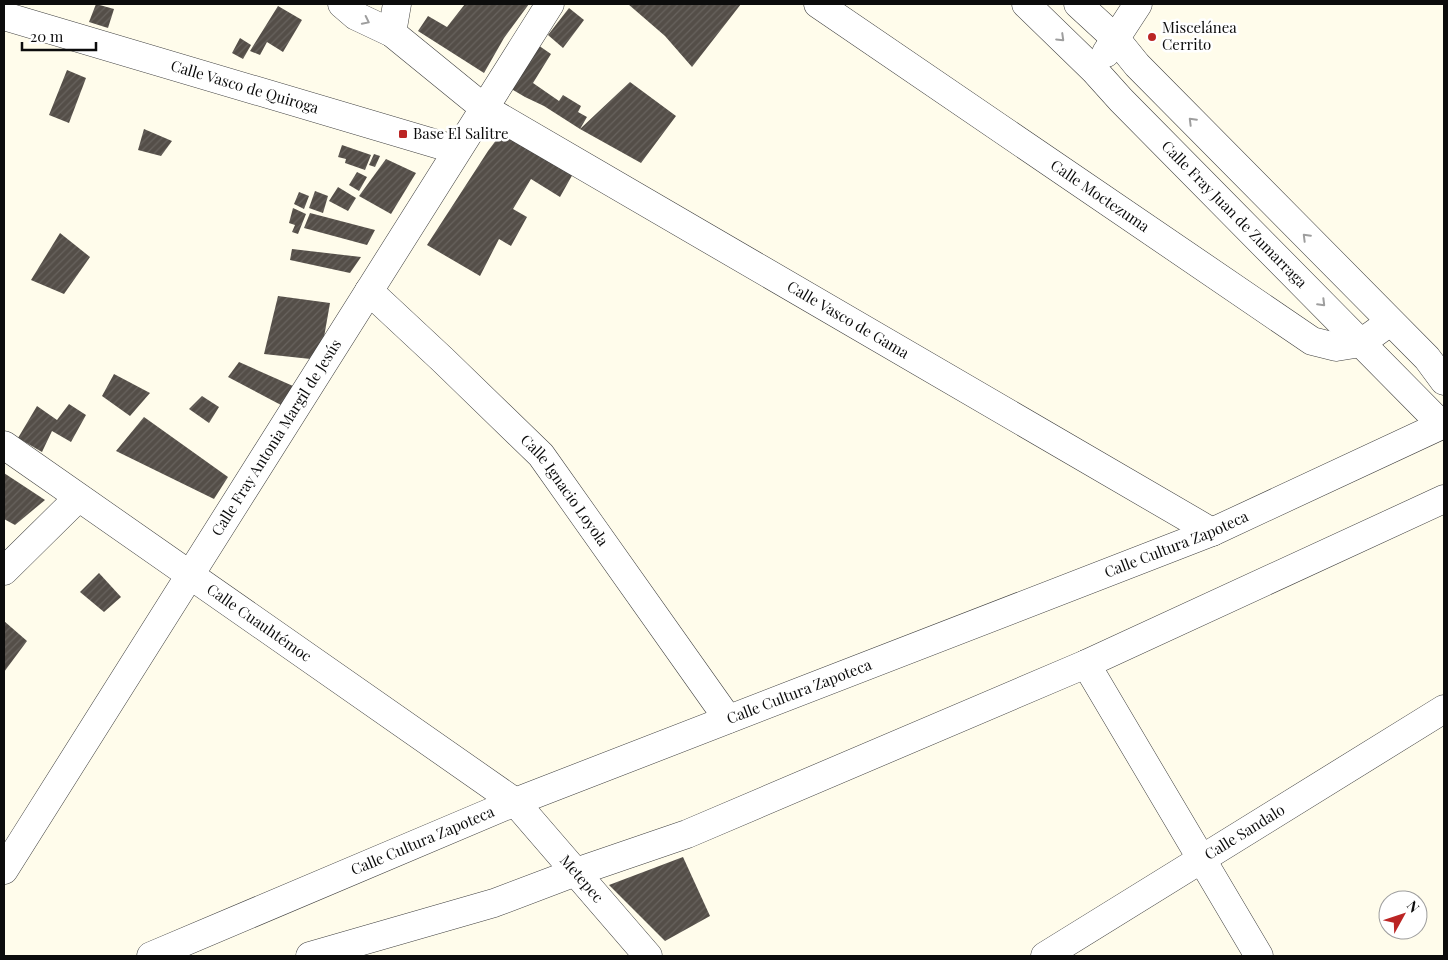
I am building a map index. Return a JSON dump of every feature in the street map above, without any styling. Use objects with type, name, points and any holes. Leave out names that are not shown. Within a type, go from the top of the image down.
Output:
[{"type":"street","name":"Calle Vasco de Gama","points":[[342,4],[356,16],[392,32],[484,108],[1212,532]]},
{"type":"street","points":[[392,32],[397,4]]},
{"type":"street","name":"Calle Fray Antonia Margil de Jesús","points":[[4,870],[550,4]]},
{"type":"street","name":"Calle Moctezuma","points":[[818,4],[1312,341],[1336,346],[1361,343],[1390,322]]},
{"type":"street","name":"Calle Fray Juan de Zumarraga","points":[[1026,4],[1094,70],[1361,343],[1443,424]]},
{"type":"street","points":[[1078,4],[1116,39],[1144,72],[1390,322],[1435,350],[1444,381]]},
{"type":"street","points":[[1094,70],[1138,4]]},
{"type":"street","name":"Calle Vasco de Quiroga","points":[[23,14],[458,150]]},
{"type":"street","name":"Calle Ignacio Loyola","points":[[369,290],[541,455],[728,719]]},
{"type":"street","points":[[1401,383],[1435,350]]},
{"type":"street","name":"Calle Cultura Zapoteca","points":[[151,956],[515,802],[1212,532],[1443,424]]},
{"type":"street","name":"Calle Cuauhtémoc","points":[[4,445],[515,802]]},
{"type":"street","points":[[4,571],[78,498]]},
{"type":"street","points":[[310,956],[494,903],[576,872],[687,834],[1086,664],[1444,499]]},
{"type":"street","points":[[1086,664],[1259,956]]},
{"type":"street","name":"Calle Sandalo","points":[[1045,956],[1444,709]]},
{"type":"street","name":"Metepec","points":[[515,802],[648,956]]},
{"type":"building","points":[[96,4],[114,9],[108,28],[89,22]]},
{"type":"building","points":[[465,4],[529,4],[504,38],[484,73],[418,31],[428,16],[447,27]]},
{"type":"building","points":[[628,4],[741,4],[692,67],[665,36]]},
{"type":"building","points":[[278,6],[302,20],[283,52],[267,42],[260,55],[250,51]]},
{"type":"building","points":[[569,8],[584,20],[563,48],[548,35]]},
{"type":"building","points":[[240,38],[251,45],[243,59],[232,53]]},
{"type":"building","points":[[535,43],[551,54],[533,83],[559,101],[563,95],[581,106],[578,112],[587,117],[580,129],[544,106],[508,87]]},
{"type":"building","points":[[67,70],[86,78],[69,123],[49,115]]},
{"type":"building","points":[[630,82],[676,116],[641,163],[580,129]]},
{"type":"building","points":[[144,129],[172,141],[161,156],[138,150]]},
{"type":"building","points":[[503,131],[574,172],[560,197],[531,179],[513,209],[527,217],[511,246],[499,239],[480,276],[427,245]]},
{"type":"building","points":[[342,145],[371,155],[365,170],[345,163],[346,159],[338,157]]},
{"type":"building","points":[[374,154],[380,156],[375,167],[369,165]]},
{"type":"building","points":[[386,159],[416,173],[391,214],[359,196]]},
{"type":"building","points":[[357,172],[367,177],[359,191],[349,185]]},
{"type":"building","points":[[338,187],[356,198],[348,211],[329,201]]},
{"type":"building","points":[[315,191],[328,196],[323,213],[309,208]]},
{"type":"building","points":[[299,192],[309,196],[304,209],[294,204]]},
{"type":"building","points":[[293,208],[306,214],[298,234],[292,232],[295,225],[289,223]]},
{"type":"building","points":[[310,213],[375,230],[367,245],[304,228]]},
{"type":"building","points":[[60,233],[90,257],[64,294],[31,280]]},
{"type":"building","points":[[292,249],[361,257],[350,273],[290,260]]},
{"type":"building","points":[[278,296],[330,303],[320,360],[264,354]]},
{"type":"building","points":[[239,362],[293,386],[281,405],[228,377]]},
{"type":"building","points":[[114,374],[150,393],[130,416],[102,396]]},
{"type":"building","points":[[202,396],[219,407],[209,423],[189,409]]},
{"type":"building","points":[[69,404],[86,415],[71,442],[52,431],[42,452],[18,438],[37,406],[57,420]]},
{"type":"building","points":[[144,417],[228,477],[214,499],[116,451]]},
{"type":"building","points":[[4,473],[45,500],[15,525],[4,519]]},
{"type":"building","points":[[99,573],[121,597],[104,612],[80,592]]},
{"type":"building","points":[[4,621],[27,641],[4,672]]},
{"type":"building","points":[[683,857],[710,916],[665,941],[609,885]]},
{"type":"place","name":"Miscelánea Cerrito","points":[[1152,37]]},
{"type":"place","name":"Base El Salitre","points":[[403,134]]}]
